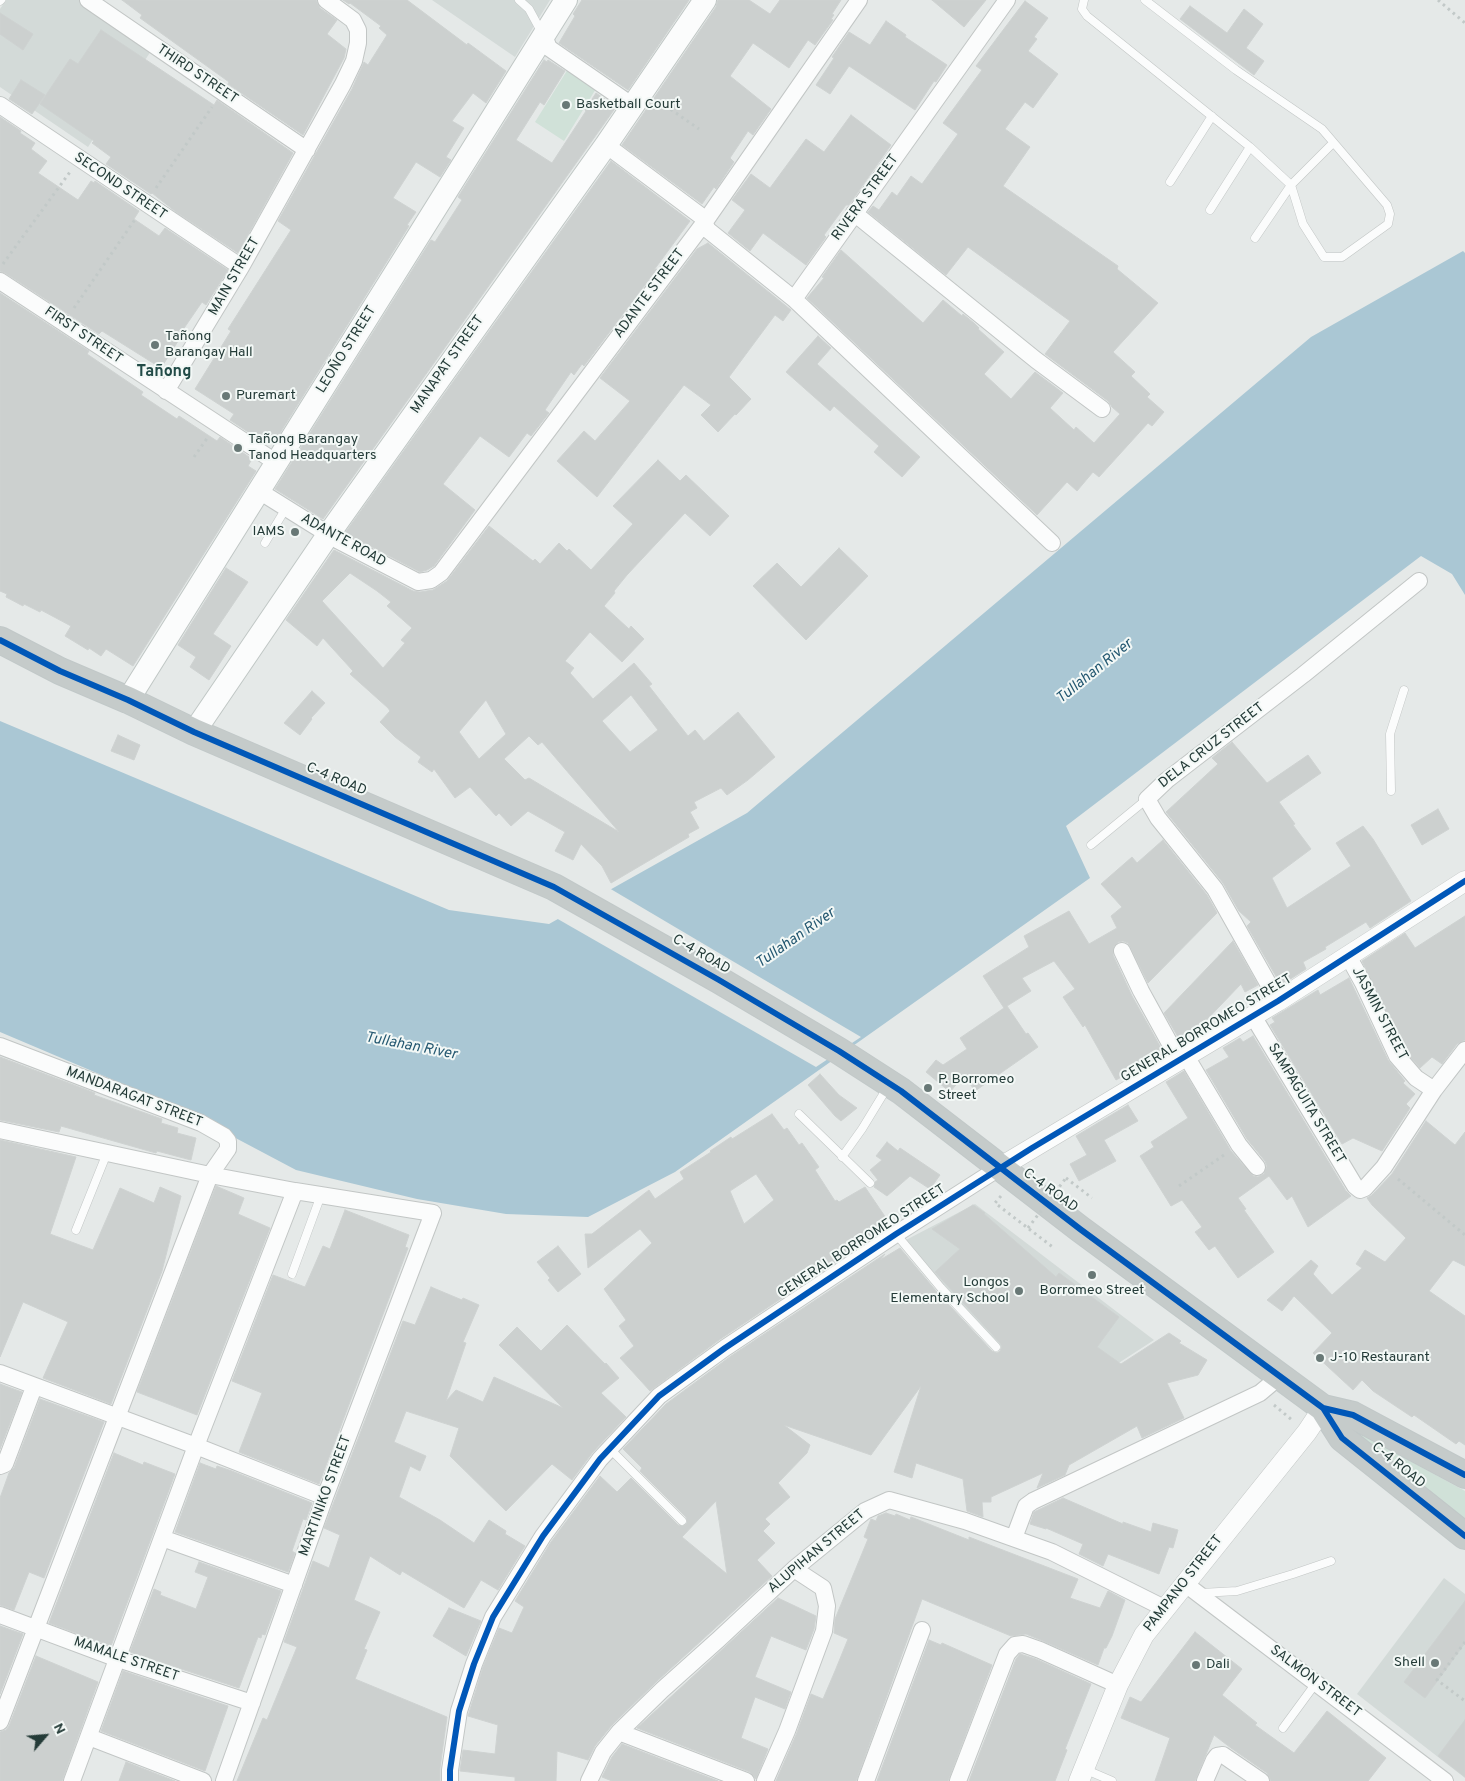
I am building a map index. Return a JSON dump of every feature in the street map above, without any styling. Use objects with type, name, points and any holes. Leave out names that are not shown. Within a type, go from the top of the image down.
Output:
[{"type":"highway","name":"C-4 ROAD","points":[[0,640],[60,671],[128,700],[194,732],[554,887],[719,980],[840,1051],[890,1084],[959,1136],[1270,1385],[1323,1408],[1353,1415],[1464,1472]]},
{"type":"highway","name":"C-4 ROAD","points":[[1323,1408],[1342,1438],[1465,1536]]},
{"type":"main road","name":"LEOÑO STREET","points":[[128,700],[566,0]]},
{"type":"main road","name":"MANAPAT STREET","points":[[194,732],[328,535],[606,145],[705,0]]},
{"type":"street","name":"THIRD STREET","points":[[88,0],[307,150]]},
{"type":"street","name":"MAIN STREET","points":[[166,391],[241,267],[307,150],[354,61],[358,43],[358,30],[352,20],[326,0]]},
{"type":"street","name":"ADANTE STREET","points":[[431,580],[441,573],[704,223],[859,0]]},
{"type":"street","name":"RIVERA STREET","points":[[794,299],[1007,0]]},
{"type":"street","points":[[544,36],[549,48],[638,98]]},
{"type":"street","name":"SECOND STREET","points":[[0,106],[241,267]]},
{"type":"street","points":[[606,145],[701,216],[708,230],[794,299],[1052,542]]},
{"type":"street","points":[[854,213],[1036,360],[1102,409]]},
{"type":"street","name":"FIRST STREET","points":[[0,281],[166,391]]},
{"type":"street","points":[[166,391],[277,463]]},
{"type":"street","name":"ADANTE ROAD","points":[[259,491],[328,535],[418,582],[431,580]]},
{"type":"street","name":"DELA CRUZ STREET","points":[[1278,1001],[1215,889],[1158,818],[1146,799],[1167,780],[1304,675],[1419,581]]},
{"type":"street","name":"GENERAL BORROMEO STREET","points":[[450,1781],[459,1711],[492,1617],[543,1536],[600,1459],[659,1396],[725,1348],[999,1168],[1278,1001],[1465,881]]},
{"type":"street","points":[[1122,951],[1141,991],[1182,1058],[1239,1145],[1257,1167]]},
{"type":"street","name":"JASMIN STREET","points":[[1348,956],[1363,983],[1397,1056],[1416,1078],[1434,1090]]},
{"type":"street","name":"SAMPAGUITA STREET","points":[[1253,1016],[1355,1186],[1360,1190],[1365,1188],[1384,1167]]},
{"type":"street","name":"MANDARAGAT STREET","points":[[0,1046],[218,1132],[228,1141],[228,1148],[210,1175]]},
{"type":"street","points":[[1384,1167],[1434,1090],[1465,1050]]},
{"type":"street","points":[[0,1130],[210,1175],[321,1195]]},
{"type":"street","points":[[0,1722],[210,1175]]},
{"type":"street","points":[[72,1781],[196,1446],[295,1191]]},
{"type":"street","name":"MARTINIKO STREET","points":[[224,1781],[325,1497],[433,1213],[321,1195]]},
{"type":"street","points":[[0,1374],[196,1446],[325,1497]]},
{"type":"street","points":[[1014,1538],[1026,1506],[1033,1501],[1270,1385]]},
{"type":"street","points":[[0,1466],[5,1464],[34,1386]]},
{"type":"street","name":"PAMPANO STREET","points":[[1082,1775],[1118,1685],[1144,1635],[1164,1608],[1191,1588],[1323,1408]]},
{"type":"street","name":"ALUPIHAN STREET","points":[[589,1781],[603,1752],[619,1732],[662,1690],[794,1569],[865,1511],[889,1500],[965,1521],[1052,1552],[1164,1608]]},
{"type":"street","points":[[162,1538],[294,1585]]},
{"type":"street","points":[[765,1781],[787,1731],[824,1631],[827,1606],[823,1588],[794,1569]]},
{"type":"street","name":"SALMON STREET","points":[[1191,1588],[1444,1780]]},
{"type":"street","name":"MAMALE STREET","points":[[0,1615],[118,1659],[252,1703]]},
{"type":"street","points":[[866,1781],[922,1630]]},
{"type":"street","points":[[958,1781],[1007,1654],[1015,1645],[1023,1644],[1040,1650],[1118,1685]]},
{"type":"street","points":[[619,1732],[746,1781]]},
{"type":"street","points":[[89,1737],[204,1781]]},
{"type":"street","points":[[1205,1781],[1214,1760],[1217,1756],[1222,1755],[1261,1781]]},
{"type":"lane","points":[[519,0],[529,8],[544,36]]},
{"type":"lane","points":[[1084,0],[1082,9],[1086,16],[1250,147],[1291,186],[1303,224],[1324,257],[1342,256],[1388,224],[1390,214],[1387,205],[1322,129],[1236,70],[1145,0]]},
{"type":"lane","points":[[1170,182],[1212,116]]},
{"type":"lane","points":[[1255,238],[1291,186],[1333,142]]},
{"type":"lane","points":[[1210,210],[1250,147]]},
{"type":"lane","points":[[265,543],[286,508]]},
{"type":"lane","points":[[1391,791],[1390,734],[1404,690]]},
{"type":"lane","points":[[1092,845],[1146,799]]},
{"type":"lane","points":[[842,1157],[890,1084]]},
{"type":"lane","points":[[799,1114],[870,1183]]},
{"type":"lane","points":[[76,1230],[107,1153]]},
{"type":"lane","points":[[292,1274],[321,1195]]},
{"type":"lane","points":[[896,1234],[940,1288],[996,1347]]},
{"type":"lane","points":[[610,1449],[682,1521]]},
{"type":"lane","points":[[1191,1588],[1237,1590],[1331,1561]]},
{"type":"lane","points":[[1283,1728],[1316,1683]]},
{"type":"lane","points":[[1082,1775],[1112,1781]]},
{"type":"path","points":[[1438,0],[1465,23]]},
{"type":"path","points":[[64,323],[222,92]]},
{"type":"path","points":[[638,98],[698,129]]},
{"type":"path","points":[[0,269],[79,159]]},
{"type":"path","points":[[194,457],[216,424]]},
{"type":"path","points":[[1179,1186],[1239,1145]]},
{"type":"path","points":[[1384,1167],[1465,1235]]},
{"type":"path","points":[[1028,1228],[1066,1178],[1092,1198]]},
{"type":"path","points":[[995,1203],[1054,1248]]},
{"type":"path","points":[[1270,1385],[1306,1432]]},
{"type":"path","points":[[1465,1642],[1436,1680],[1465,1701]]},
{"type":"shaded area","points":[[6,0],[79,0],[151,51],[88,147],[0,87],[0,9]]},
{"type":"shaded area","points":[[432,0],[550,0],[515,57]]},
{"type":"shaded area","name":"Basketball Court","points":[[568,69],[597,87],[564,141],[535,122]]},
{"type":"shaded area","name":"Longos Elementary School","points":[[975,1204],[1154,1340],[1054,1405],[904,1241]]},
{"type":"shaded area","points":[[1350,1428],[1465,1491],[1465,1522]]},
{"type":"shaded area","points":[[1444,1578],[1465,1594],[1465,1778],[1357,1694]]},
{"type":"water","name":"Tullahan River","points":[[1463,251],[1465,253],[1465,595],[1452,574],[1421,556],[1066,826],[1090,878],[675,1172],[588,1217],[506,1214],[417,1199],[296,1170],[177,1107],[0,1032],[0,721],[449,910],[549,924],[747,813],[1311,337]]},
{"type":"pier","points":[[609,888],[861,1037],[816,1067],[556,918]]},
{"type":"building","points":[[122,0],[316,0],[320,8],[337,20],[327,34],[346,49],[344,58],[303,135],[228,84],[229,82],[140,18],[142,15]]},
{"type":"building","points":[[343,0],[407,0],[467,45],[468,43],[506,71],[486,103],[473,93],[452,121],[464,128],[446,157],[451,160],[440,177],[416,162],[393,198],[416,212],[407,225],[409,226],[275,441],[267,435],[263,442],[230,420],[234,414],[195,389],[231,331],[228,329],[291,230],[278,221],[352,89],[364,62],[368,65],[387,35],[379,28],[381,26]]},
{"type":"building","points":[[582,0],[689,0],[628,90],[559,43]]},
{"type":"building","points":[[718,0],[749,0],[770,14],[780,0],[841,0],[832,14],[834,15],[831,19],[833,20],[815,45],[808,40],[789,68],[753,43],[730,76],[771,109],[753,135],[748,131],[730,158],[734,162],[716,189],[714,187],[702,204],[622,145],[716,7]]},
{"type":"building","points":[[932,0],[986,0],[964,27]]},
{"type":"building","points":[[1025,1],[1048,18],[1034,37],[1037,39],[1028,51],[1058,74],[1033,108],[1025,102],[1005,129],[1030,147],[1003,186],[1118,266],[1117,269],[1158,303],[1113,352],[1135,372],[1131,376],[1150,394],[1147,397],[1164,412],[1152,426],[1148,423],[1099,477],[1093,472],[1077,491],[1067,482],[1037,515],[807,298],[824,278],[822,277],[841,250],[923,323],[943,300],[962,316],[963,314],[974,323],[978,329],[1004,352],[984,374],[1011,399],[1035,372],[1063,393],[1050,408],[1074,430],[1076,427],[1094,443],[1120,414],[1108,401],[1045,354],[1070,321],[968,247],[946,275],[868,212],[873,206],[879,210],[892,192],[897,196],[911,176],[922,184],[958,134],[943,123],[982,70],[976,66]]},
{"type":"building","points":[[1190,6],[1227,33],[1244,9],[1263,24],[1246,48],[1264,61],[1254,75],[1180,19]]},
{"type":"building","points":[[0,13],[33,34],[23,50],[0,34]]},
{"type":"building","points":[[886,21],[906,35],[905,37],[947,65],[915,110],[849,66],[830,94],[816,85],[849,32],[870,45]]},
{"type":"building","points":[[101,30],[214,105],[217,100],[293,153],[238,253],[176,212],[152,193],[106,164],[111,157],[92,143],[94,141],[40,104],[70,59],[78,64]]},
{"type":"building","points":[[544,60],[547,62],[548,60],[565,71],[544,105],[540,102],[516,140],[552,163],[596,93],[616,107],[323,519],[275,489],[431,240],[435,242],[462,200],[458,197]]},
{"type":"building","points":[[21,80],[45,95],[32,114],[9,99]]},
{"type":"building","points":[[851,115],[891,145],[849,205],[846,205],[824,235],[826,237],[806,265],[763,233],[750,251],[728,233],[745,210],[732,200],[751,174],[770,188],[806,139],[824,152]]},
{"type":"building","points":[[0,117],[35,143],[31,149],[47,161],[38,173],[78,200],[91,181],[94,183],[95,181],[139,211],[134,219],[159,236],[165,228],[228,270],[206,305],[202,302],[178,337],[180,338],[161,368],[102,331],[99,334],[0,271]]},
{"type":"building","points":[[611,161],[690,221],[654,270],[657,269],[584,366],[582,364],[574,375],[571,372],[545,410],[549,413],[531,436],[527,433],[509,457],[480,436],[443,484],[475,510],[434,566],[420,572],[345,533]]},
{"type":"building","points":[[708,243],[791,310],[783,321],[775,315],[729,377],[751,399],[736,415],[718,432],[701,415],[711,405],[684,385],[597,497],[557,461],[584,431],[595,441],[630,401],[600,378],[697,249]]},
{"type":"building","points":[[0,293],[89,351],[87,354],[143,392],[141,395],[177,419],[179,416],[217,441],[220,437],[252,459],[248,466],[256,471],[133,666],[106,649],[101,656],[89,648],[88,650],[65,636],[71,626],[41,610],[40,612],[24,604],[23,606],[6,597],[7,594],[0,591]]},
{"type":"building","points":[[818,336],[831,348],[817,364],[920,457],[902,477],[874,452],[879,446],[834,406],[830,411],[786,372]]},
{"type":"building","points":[[658,460],[680,481],[686,475],[729,516],[710,536],[685,513],[627,575],[604,606],[629,629],[631,626],[644,639],[622,662],[590,632],[565,661],[574,668],[570,673],[593,699],[634,663],[652,684],[649,686],[688,736],[695,730],[704,741],[738,712],[775,757],[727,795],[721,788],[694,802],[697,808],[690,812],[699,828],[688,834],[689,837],[611,883],[602,866],[581,844],[573,860],[555,851],[565,832],[528,811],[511,826],[499,813],[496,816],[470,787],[455,798],[434,769],[432,772],[418,762],[421,757],[395,737],[380,722],[390,711],[388,708],[350,674],[353,671],[323,638],[317,646],[286,620],[334,550],[413,591],[433,590],[447,581],[489,526],[533,561],[535,559],[540,564],[559,543],[567,551],[569,549],[591,570],[633,524],[613,506]],"holes":[[[350,573],[391,602],[387,606],[412,628],[401,640],[405,643],[383,668],[322,601]],[[631,695],[658,730],[630,752],[602,721]],[[486,700],[506,734],[479,759],[459,732]],[[529,736],[538,745],[542,742],[619,832],[529,778],[525,780],[504,759]]]},
{"type":"building","points":[[839,548],[868,576],[806,640],[753,586],[777,563],[801,587]]},
{"type":"building","points":[[226,568],[248,582],[213,634],[231,646],[209,680],[190,667],[196,657],[178,645]]},
{"type":"building","points":[[312,691],[325,703],[311,718],[300,735],[284,723]]},
{"type":"building","points":[[118,735],[140,745],[134,760],[111,751]]},
{"type":"building","points":[[1232,742],[1267,783],[1308,755],[1321,773],[1279,802],[1311,849],[1272,878],[1287,908],[1351,866],[1336,843],[1363,826],[1411,901],[1370,928],[1366,922],[1325,947],[1326,949],[1303,962],[1306,969],[1281,985],[1247,926],[1251,922],[1239,911],[1223,883],[1166,812],[1218,764],[1212,758]]},
{"type":"building","points":[[1438,809],[1449,829],[1422,845],[1411,825]]},
{"type":"building","points":[[1163,840],[1207,895],[1217,913],[1148,983],[1128,943],[1118,942],[1114,946],[1113,955],[1132,996],[1165,1055],[1116,1080],[1085,1025],[1083,1027],[1063,997],[1075,989],[1054,961],[1022,978],[1031,991],[1007,1006],[1026,1034],[1028,1033],[1038,1047],[975,1091],[964,1075],[950,1092],[926,1072],[936,1060],[943,1065],[967,1049],[960,1038],[1004,1008],[983,976],[1029,947],[1024,936],[1069,911],[1089,944],[1117,928],[1111,916],[1122,907],[1101,884],[1132,857],[1137,863]]},
{"type":"building","points":[[1465,916],[1465,1040],[1457,1044],[1442,1064],[1432,1057],[1420,1068],[1405,1051],[1362,961],[1405,933],[1415,948]]},
{"type":"building","points":[[1233,941],[1258,985],[1245,992],[1241,984],[1197,1030],[1195,1028],[1178,1037],[1164,1013]]},
{"type":"building","points":[[1349,978],[1388,1060],[1405,1081],[1403,1083],[1415,1094],[1406,1104],[1410,1108],[1382,1151],[1353,1138],[1342,1144],[1270,1025],[1275,1022],[1272,1018],[1318,990],[1320,995]]},
{"type":"building","points":[[1253,1036],[1346,1191],[1351,1196],[1308,1227],[1292,1196],[1287,1200],[1269,1176],[1238,1198],[1246,1209],[1244,1210],[1274,1252],[1238,1278],[1215,1246],[1209,1250],[1195,1232],[1202,1227],[1182,1200],[1171,1206],[1140,1156],[1154,1147],[1151,1142],[1188,1118],[1166,1082],[1184,1071],[1231,1151],[1253,1176],[1258,1177],[1264,1174],[1267,1166],[1265,1161],[1247,1139],[1206,1070],[1229,1057],[1223,1048],[1240,1038],[1243,1042]]},
{"type":"building","points":[[0,1057],[95,1093],[94,1095],[162,1119],[161,1123],[178,1128],[177,1133],[196,1138],[191,1160],[157,1151],[156,1153],[61,1126],[59,1132],[0,1120]]},
{"type":"building","points":[[820,1074],[839,1095],[857,1108],[841,1121],[808,1085]]},
{"type":"building","points":[[1128,1105],[1138,1121],[1104,1140],[1116,1161],[1079,1181],[1070,1164],[1087,1155],[1076,1136]]},
{"type":"building","points":[[772,1114],[784,1130],[787,1128],[799,1145],[802,1143],[819,1167],[815,1170],[835,1201],[839,1202],[865,1187],[886,1218],[883,1220],[888,1227],[719,1340],[650,1391],[620,1358],[634,1346],[619,1326],[626,1320],[604,1289],[652,1243],[640,1229],[588,1268],[585,1234],[592,1234],[649,1190],[655,1199],[684,1179],[680,1172],[731,1137],[732,1139]],"holes":[[[756,1174],[774,1200],[744,1224],[730,1191]]]},
{"type":"building","points":[[1426,1121],[1455,1145],[1465,1132],[1465,1266],[1453,1260],[1429,1291],[1465,1316],[1465,1445],[1459,1441],[1456,1444],[1414,1415],[1412,1417],[1373,1391],[1362,1380],[1353,1390],[1313,1353],[1332,1333],[1294,1296],[1282,1311],[1267,1300],[1311,1260],[1318,1266],[1313,1274],[1332,1295],[1362,1268],[1356,1264],[1365,1250],[1385,1262],[1406,1238],[1367,1198],[1392,1174]]},
{"type":"building","points":[[0,1140],[76,1157],[50,1234],[93,1250],[120,1188],[154,1203],[160,1187],[181,1196],[162,1271],[111,1404],[43,1378],[68,1322],[23,1302],[0,1357]]},
{"type":"building","points":[[887,1142],[898,1151],[900,1148],[940,1175],[930,1189],[910,1176],[887,1196],[874,1187],[875,1182],[878,1180],[870,1170],[882,1160],[876,1156]]},
{"type":"building","points":[[216,1186],[244,1198],[238,1214],[270,1228],[197,1415],[137,1392]]},
{"type":"building","points":[[973,1205],[985,1213],[1056,1277],[1059,1273],[1119,1317],[1097,1347],[1121,1364],[1169,1333],[1181,1341],[1179,1343],[1207,1360],[1198,1375],[1167,1383],[1184,1418],[1142,1438],[1137,1426],[1069,1465],[1065,1475],[1037,1488],[1043,1473],[991,1497],[991,1502],[982,1502],[983,1517],[967,1511],[963,1479],[916,1463],[912,1478],[894,1472],[921,1386],[871,1455],[784,1425],[810,1445],[807,1453],[778,1483],[790,1497],[765,1519],[770,1524],[763,1531],[775,1543],[757,1560],[772,1576],[612,1725],[595,1746],[588,1760],[557,1751],[556,1781],[515,1781],[515,1777],[460,1771],[463,1750],[495,1754],[498,1725],[468,1716],[483,1667],[499,1628],[512,1633],[524,1607],[515,1601],[551,1542],[600,1476],[617,1492],[631,1478],[678,1525],[683,1526],[687,1523],[686,1517],[640,1471],[642,1468],[623,1449],[666,1404],[731,1356],[885,1254],[880,1260],[900,1248],[937,1292],[992,1351],[997,1353],[1000,1351],[1002,1346],[1000,1343],[935,1272],[960,1249],[932,1229]],"holes":[[[716,1501],[727,1574],[682,1537]]]},
{"type":"building","points":[[345,1210],[409,1235],[405,1247],[408,1248],[319,1484],[239,1452],[262,1393],[232,1381],[273,1275],[305,1287],[323,1246],[330,1249]]},
{"type":"building","points":[[558,1246],[581,1274],[558,1292],[537,1262]]},
{"type":"building","points":[[431,1287],[479,1305],[463,1342],[466,1343],[446,1401],[456,1390],[483,1402],[494,1377],[563,1408],[499,1345],[517,1327],[541,1351],[567,1325],[619,1378],[601,1393],[626,1417],[593,1452],[572,1480],[552,1464],[506,1511],[450,1456],[459,1428],[406,1411],[394,1442],[426,1456],[420,1471],[410,1466],[399,1497],[440,1520],[474,1543],[489,1520],[506,1531],[505,1534],[525,1546],[498,1590],[481,1580],[464,1608],[402,1571],[400,1575],[370,1556],[354,1600],[380,1612],[364,1649],[367,1650],[355,1679],[447,1717],[440,1781],[237,1781],[263,1718],[267,1720],[297,1647],[284,1642],[313,1561],[329,1568],[340,1535],[324,1528],[403,1321],[415,1325]]},
{"type":"building","points":[[0,1384],[22,1392],[0,1449]]},
{"type":"building","points":[[40,1399],[104,1422],[44,1578],[29,1572],[14,1610],[0,1605],[0,1498],[9,1473],[14,1468]]},
{"type":"building","points":[[114,1453],[143,1465],[144,1462],[175,1474],[111,1646],[49,1623]]},
{"type":"building","points":[[200,1463],[216,1469],[217,1466],[232,1471],[312,1503],[306,1520],[303,1519],[292,1551],[295,1553],[288,1572],[175,1532]]},
{"type":"building","points":[[1063,1498],[1123,1524],[1123,1522],[1151,1532],[1153,1523],[1178,1530],[1173,1548],[1169,1547],[1159,1574],[1108,1554],[1103,1566],[1079,1554],[1083,1544],[1046,1528],[1030,1524],[1034,1512]]},
{"type":"building","points":[[886,1513],[895,1516],[896,1514],[910,1520],[911,1517],[1078,1579],[1070,1598],[1100,1608],[1108,1591],[1125,1600],[1112,1636],[1106,1648],[1104,1648],[1098,1665],[1026,1634],[1011,1636],[922,1599],[856,1781],[776,1781],[811,1694],[823,1699],[835,1671],[848,1639],[834,1633],[835,1619],[868,1539],[864,1537],[871,1519],[876,1521],[878,1516]]},
{"type":"building","points":[[199,1562],[281,1591],[265,1635],[262,1634],[261,1638],[258,1637],[239,1688],[130,1652],[154,1589],[161,1592],[160,1595],[196,1609],[208,1577],[195,1572]]},
{"type":"building","points":[[778,1598],[816,1616],[814,1629],[806,1650],[771,1636],[755,1677],[791,1692],[785,1709],[755,1697],[741,1738],[768,1749],[756,1779],[750,1772],[637,1728]]},
{"type":"building","name":"Shell","points":[[1465,1601],[1465,1643],[1425,1698],[1404,1682]]},
{"type":"building","points":[[449,1608],[481,1621],[466,1656],[433,1636]]},
{"type":"building","points":[[0,1626],[23,1634],[0,1694]]},
{"type":"building","points":[[1195,1632],[1242,1669],[1222,1695],[1257,1723],[1255,1725],[1294,1753],[1327,1711],[1386,1758],[1368,1781],[1271,1781],[1267,1773],[1214,1735],[1195,1781],[1155,1781],[1170,1738],[1121,1718],[1130,1697],[1141,1702]]},
{"type":"building","points":[[929,1640],[941,1645],[942,1643],[992,1665],[948,1781],[877,1781]]},
{"type":"building","points":[[1020,1654],[1036,1659],[1091,1684],[1065,1749],[1067,1750],[1055,1781],[969,1781],[1016,1659]]},
{"type":"building","points":[[36,1656],[98,1682],[62,1781],[0,1781],[0,1732],[6,1730],[9,1726]]},
{"type":"building","points":[[123,1671],[228,1706],[205,1771],[101,1731]]},
{"type":"building","points":[[1465,1720],[1465,1777],[1438,1756]]},
{"type":"building","points":[[622,1744],[718,1781],[612,1781],[602,1777],[612,1757]]},
{"type":"building","points":[[126,1762],[175,1781],[119,1781]]},
{"type":"cycle path","points":[[0,640],[60,671],[128,700],[194,732],[554,887],[719,980],[839,1051],[901,1091],[1080,1229],[1323,1408],[1342,1438],[1465,1536]]},
{"type":"cycle path","points":[[450,1781],[459,1711],[474,1664],[493,1617],[543,1536],[600,1459],[659,1396],[725,1348],[896,1234],[1032,1148],[1278,1001],[1465,881]]},
{"type":"cycle path","points":[[1323,1408],[1353,1415],[1465,1475]]},
{"type":"place","name":"Basketball Court","points":[[566,105]]},
{"type":"place","name":"Tañong Barangay Hall","points":[[155,345]]},
{"type":"place","name":"Puremart","points":[[226,396]]},
{"type":"place","name":"Tañong Barangay Tanod Headquarters","points":[[238,448]]},
{"type":"place","name":"IAMS","points":[[295,532]]},
{"type":"place","name":"P. Borromeo Street","points":[[928,1088]]},
{"type":"place","name":"Borromeo Street","points":[[1092,1275]]},
{"type":"place","name":"Longos Elementary School","points":[[1019,1291]]},
{"type":"place","name":"J-10 Restaurant","points":[[1320,1358]]},
{"type":"place","name":"Shell","points":[[1435,1663]]},
{"type":"place","name":"Dali","points":[[1196,1665]]},
{"type":"district","name":"Tañong","points":[[164,373]]}]
